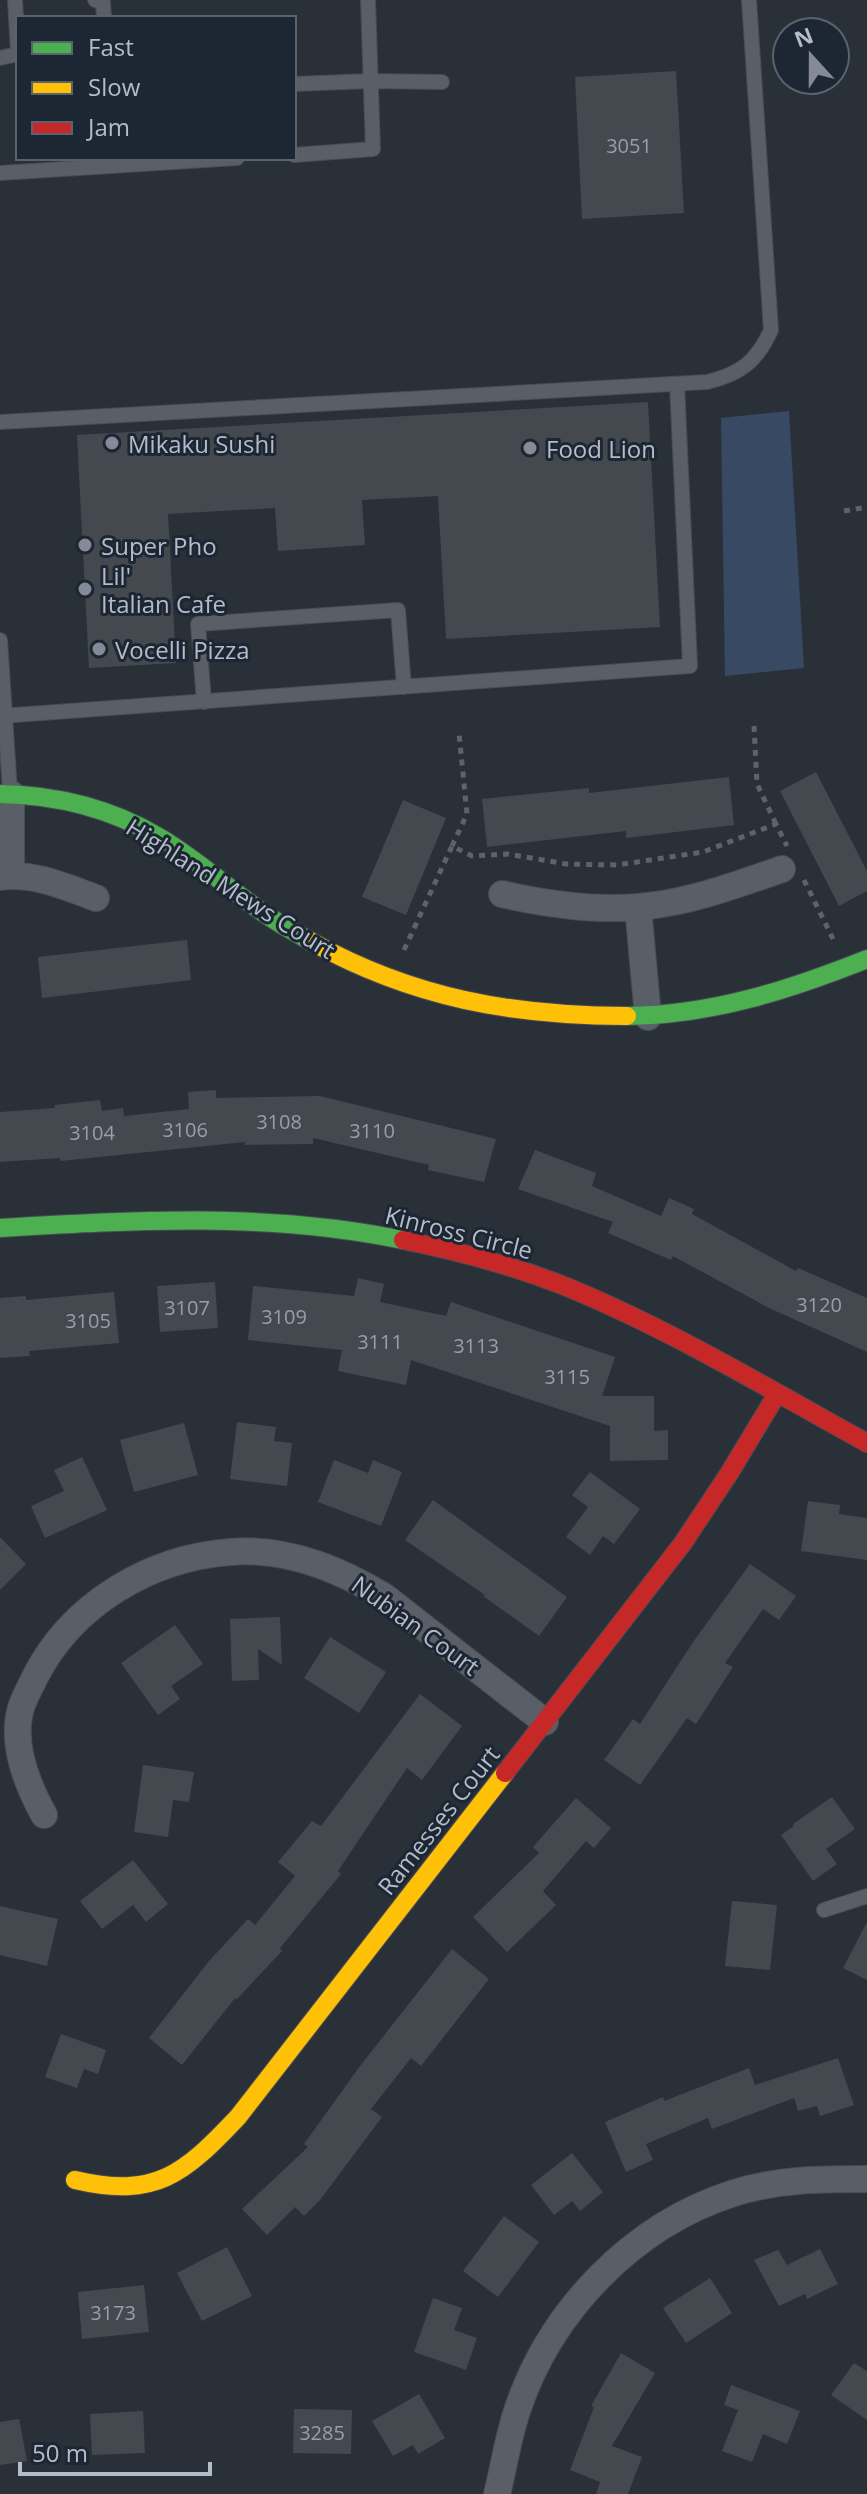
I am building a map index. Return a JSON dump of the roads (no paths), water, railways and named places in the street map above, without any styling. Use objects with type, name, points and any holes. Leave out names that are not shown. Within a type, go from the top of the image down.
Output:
[{"type":"street","points":[[5,794],[6,876],[60,884],[96,898]]},
{"type":"street","name":"Highland Mews Court","points":[[5,794],[30,794],[76,802],[142,826],[281,925],[332,954],[396,981],[457,1000],[578,1018],[648,1017],[712,1009],[773,995],[835,974],[867,959]]},
{"type":"street","points":[[502,894],[573,906],[638,907],[707,894],[791,865]]},
{"type":"street","points":[[638,907],[648,1017]]},
{"type":"street","name":"Kinross Circle","points":[[0,1228],[210,1219],[326,1227],[445,1249],[558,1284],[621,1311],[867,1443]]},
{"type":"street","name":"Ramesses Court","points":[[75,2180],[102,2188],[129,2189],[155,2184],[177,2173],[213,2144],[238,2117],[683,1543],[777,1394]]},
{"type":"street","name":"Nubian Court","points":[[44,1815],[25,1774],[18,1742],[22,1704],[42,1664],[68,1629],[115,1589],[171,1563],[201,1555],[232,1551],[265,1552],[327,1566],[356,1579],[385,1597],[545,1722]]},
{"type":"street","points":[[497,2494],[518,2409],[540,2357],[570,2309],[595,2281],[637,2244],[667,2224],[733,2193],[804,2179],[867,2179]]},
{"type":"lane","points":[[95,0],[103,2],[104,16]]},
{"type":"lane","points":[[296,155],[373,149],[368,0]]},
{"type":"lane","points":[[0,422],[707,382],[738,371],[756,358],[771,330],[749,0]]},
{"type":"lane","points":[[296,84],[442,82]]},
{"type":"lane","points":[[0,173],[28,165],[176,160]]},
{"type":"lane","points":[[3,716],[690,666],[677,384]]},
{"type":"lane","points":[[204,702],[198,624],[398,610],[404,687]]},
{"type":"lane","points":[[0,640],[5,794]]},
{"type":"lane","points":[[824,1910],[867,1896]]},
{"type":"water","points":[[789,411],[804,668],[725,676],[721,418]]},
{"type":"place","name":"Mikaku Sushi","points":[[112,443]]},
{"type":"place","name":"Food Lion","points":[[530,448]]},
{"type":"place","name":"Super Pho","points":[[85,545]]},
{"type":"place","name":"Lil' Italian Cafe","points":[[85,589]]},
{"type":"place","name":"Vocelli Pizza","points":[[99,649]]}]
